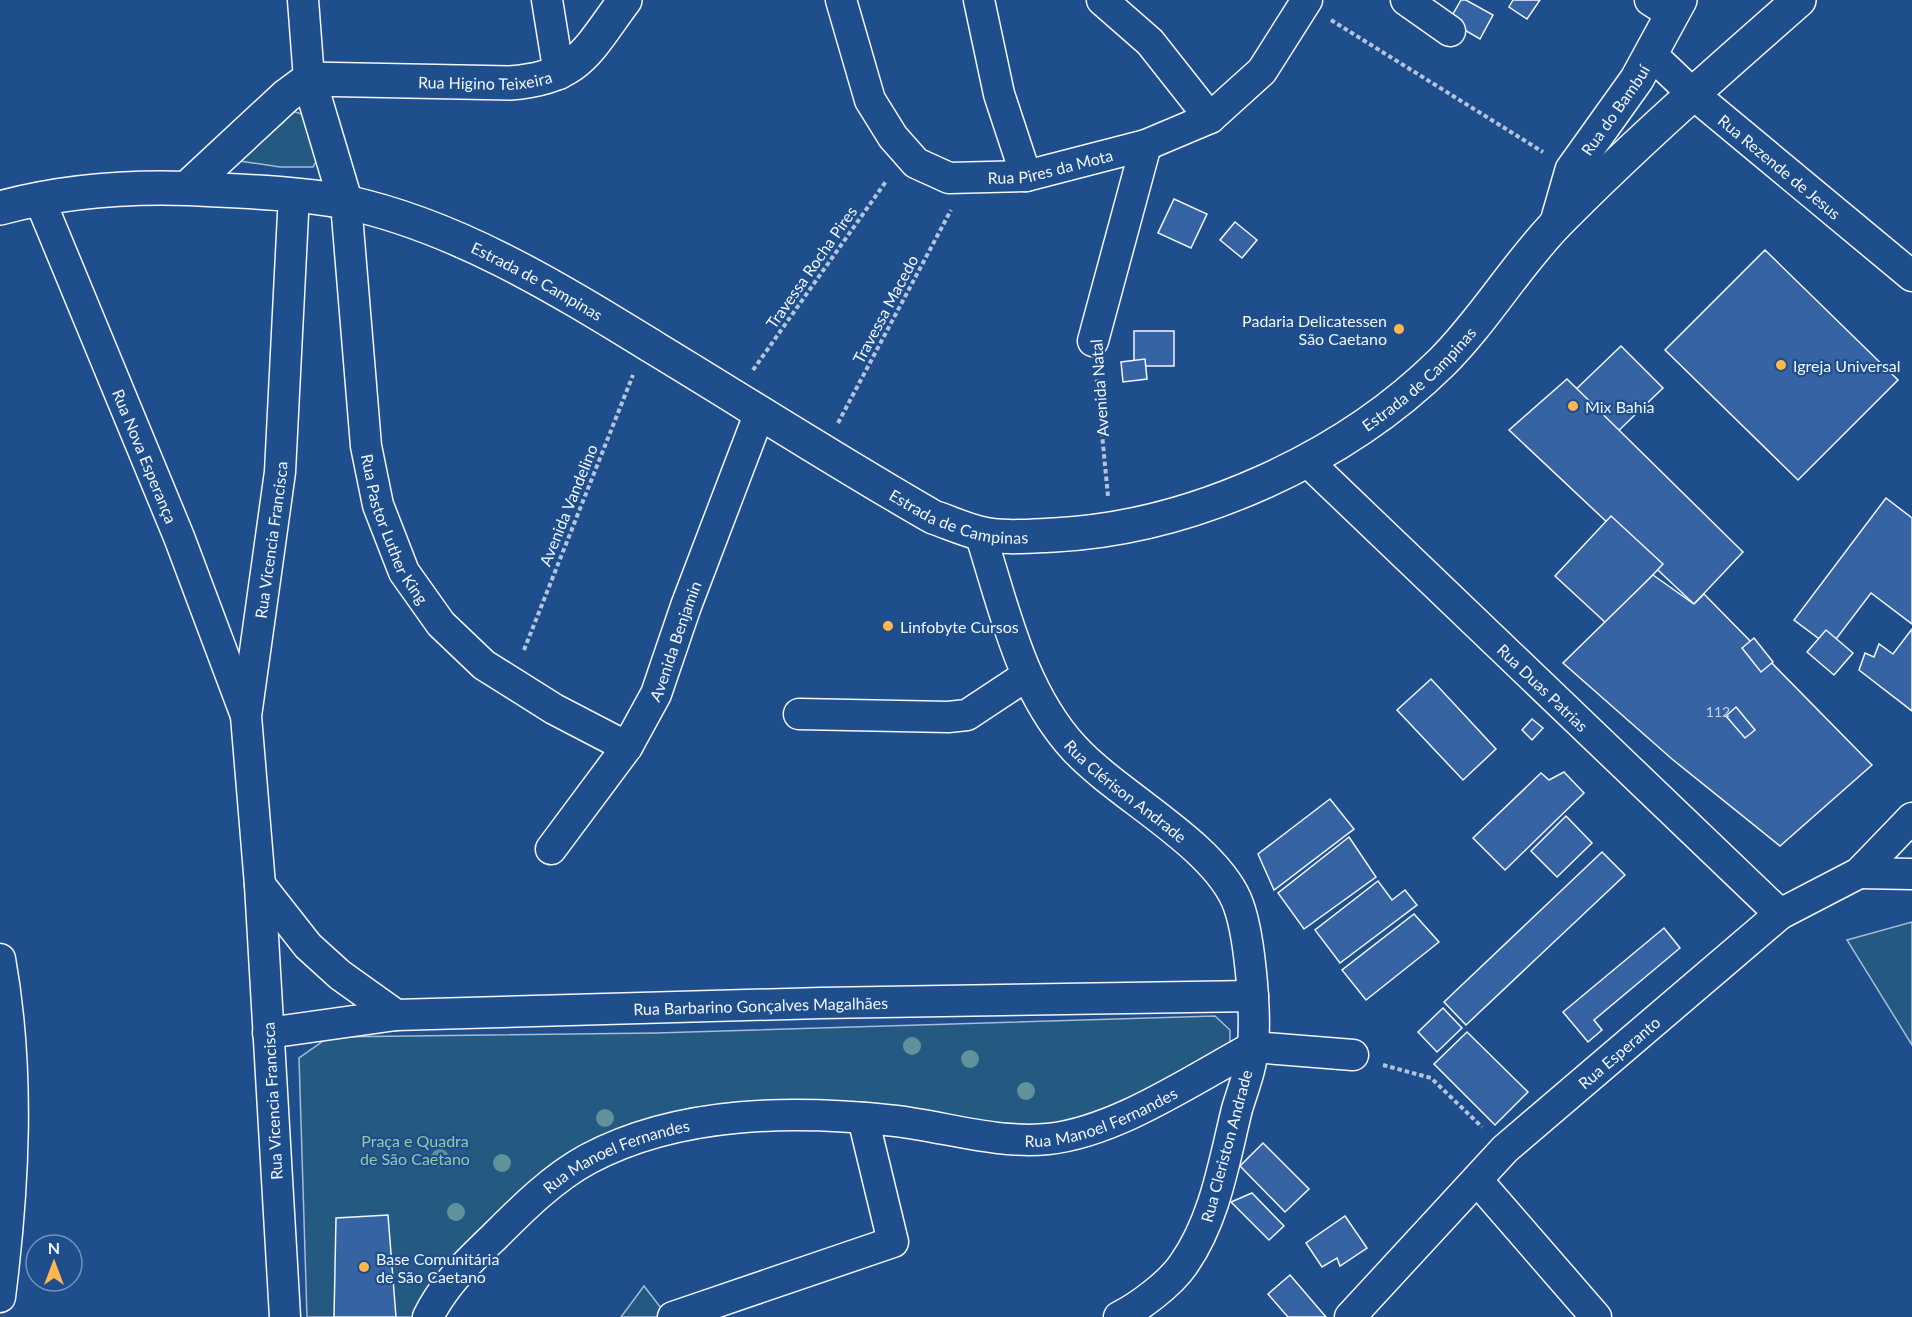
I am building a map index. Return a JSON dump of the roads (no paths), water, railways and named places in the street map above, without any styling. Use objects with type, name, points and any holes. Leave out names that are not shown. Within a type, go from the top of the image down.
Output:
[{"type":"main road","name":"Rua Higino Teixeira","points":[[309,79],[510,83],[539,81],[559,74],[580,59],[625,0]]},
{"type":"main road","name":"Estrada de Campinas","points":[[0,208],[39,198],[142,188],[294,194],[346,203],[439,231],[554,286],[933,517],[980,533],[1023,537],[1112,529],[1167,518],[1233,495],[1306,460],[1361,429],[1404,398],[1444,361],[1556,224],[1693,94],[1799,0]]},
{"type":"main road","name":"Rua do Bambuí","points":[[1556,224],[1572,170],[1651,54],[1668,5]]},
{"type":"main road","points":[[187,188],[286,96],[309,79],[346,203]]},
{"type":"street","points":[[303,0],[309,79]]},
{"type":"street","points":[[547,0],[559,74]]},
{"type":"street","name":"Rua Pires da Mota","points":[[841,0],[870,100],[893,137],[916,163],[949,178],[1026,176],[1146,145],[1210,118],[1262,70],[1305,2]]},
{"type":"street","points":[[980,0],[999,94],[1026,176]]},
{"type":"street","points":[[1102,0],[1150,42],[1210,118]]},
{"type":"street","points":[[1406,0],[1450,31]]},
{"type":"street","name":"Rua Rezende de Jesus","points":[[1651,54],[1693,94],[1912,276]]},
{"type":"street","name":"Avenida Natal","points":[[1093,341],[1146,145]]},
{"type":"street","name":"Rua Vicencia Francisca","points":[[285,1317],[260,885],[246,716],[280,472],[294,194]]},
{"type":"street","name":"Rua Nova Esperança","points":[[39,198],[179,537],[246,716]]},
{"type":"street","name":"Rua Pastor Luther King","points":[[346,203],[366,446],[378,505],[404,572],[441,624],[484,666],[554,709],[627,747]]},
{"type":"street","name":"Avenida Benjamin","points":[[551,849],[627,747],[656,694],[686,606],[747,404]]},
{"type":"street","name":"Rua Duas Patrias","points":[[1306,460],[1780,914]]},
{"type":"street","name":"Rua Clérison Andrade","points":[[980,533],[1026,676],[1050,719],[1075,749],[1209,862],[1236,899],[1246,944],[1253,996],[1253,1047]]},
{"type":"street","points":[[799,714],[948,717],[967,715],[1026,676]]},
{"type":"street","name":"Rua Esperanto","points":[[1350,1317],[1505,1149],[1780,914],[1859,873],[1912,818]]},
{"type":"street","points":[[1859,873],[1912,874]]},
{"type":"street","points":[[260,885],[308,946],[340,975],[396,1015]]},
{"type":"street","points":[[0,959],[4,985],[12,1104],[10,1221],[0,1297]]},
{"type":"street","name":"Rua Barbarino Gonçalves Magalhães","points":[[268,1033],[396,1015],[832,1003],[1253,996]]},
{"type":"street","points":[[1253,1047],[1353,1056]]},
{"type":"street","name":"Rua Manoel Fernandes","points":[[428,1317],[448,1282],[519,1211],[587,1159],[630,1141],[678,1128],[730,1118],[791,1114],[863,1118],[1009,1138],[1046,1139],[1083,1133],[1115,1121],[1253,1047]]},
{"type":"street","name":"Rua Cleriston Andrade","points":[[1119,1317],[1136,1308],[1182,1267],[1208,1222],[1253,1047]]},
{"type":"street","points":[[673,1317],[893,1242],[863,1118]]},
{"type":"street","points":[[1477,1180],[1596,1317]]},
{"type":"place","name":"Padaria Delicatessen São Caetano","points":[[1399,329]]},
{"type":"place","name":"Igreja Universal","points":[[1781,365]]},
{"type":"place","name":"Mix Bahia","points":[[1573,406]]},
{"type":"place","name":"Linfobyte Cursos","points":[[888,626]]},
{"type":"place","name":"Base Comunitária de São Caetano","points":[[364,1267]]},
{"type":"park label","name":"Praça e Quadra de São Caetano","points":[[415,1149]]}]
